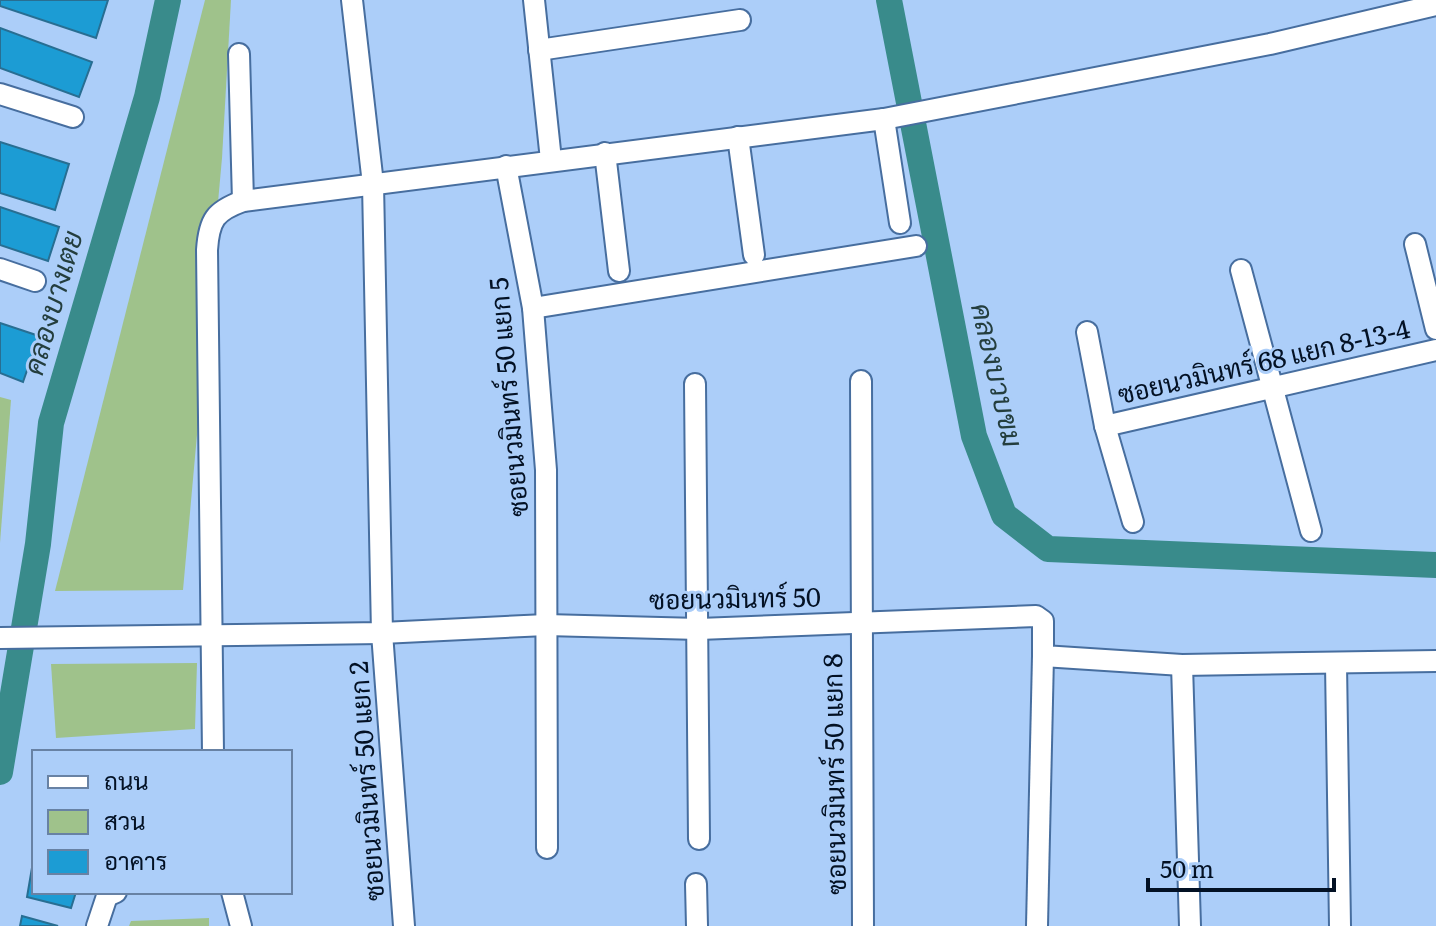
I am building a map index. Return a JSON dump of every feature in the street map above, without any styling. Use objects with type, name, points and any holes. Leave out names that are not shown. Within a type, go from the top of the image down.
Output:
[{"type":"street","name":"ซอยนวมินทร์ 50 แยก 2","points":[[352,0],[373,184],[382,633],[404,926]]},
{"type":"street","points":[[534,0],[551,160]]},
{"type":"street","points":[[213,750],[208,225],[220,209],[243,201],[892,116],[1270,44],[1436,5]]},
{"type":"street","points":[[539,50],[740,20]]},
{"type":"street","points":[[239,54],[243,201]]},
{"type":"street","points":[[0,94],[73,117]]},
{"type":"street","points":[[892,116],[900,223]]},
{"type":"street","points":[[738,137],[754,255]]},
{"type":"street","points":[[605,153],[619,271]]},
{"type":"street","name":"ซอยนวมินทร์ 50 แยก 5","points":[[506,166],[533,308],[546,470],[547,848]]},
{"type":"street","points":[[1415,244],[1436,329]]},
{"type":"street","points":[[533,308],[916,246]]},
{"type":"street","points":[[0,269],[35,281]]},
{"type":"street","points":[[1241,270],[1311,531]]},
{"type":"street","points":[[1087,332],[1105,426],[1133,522]]},
{"type":"street","name":"ซอยนวมินทร์ 68 แยก 8-13-4","points":[[1105,426],[1436,350]]},
{"type":"street","name":"ซอยนวมินทร์ 50 แยก 8","points":[[861,381],[859,621],[863,926]]},
{"type":"street","points":[[695,384],[699,839]]},
{"type":"street","name":"ซอยนวมินทร์ 50","points":[[0,638],[382,633],[546,625],[699,629],[1036,616],[1043,621],[1043,656]]},
{"type":"street","points":[[1037,926],[1043,656],[1182,665],[1436,661]]},
{"type":"street","points":[[1336,664],[1340,926]]},
{"type":"street","points":[[1182,665],[1190,926]]},
{"type":"street","points":[[696,884],[697,926]]},
{"type":"street","points":[[97,926],[107,896],[112,894]]},
{"type":"street","points":[[233,894],[241,926]]},
{"type":"green space","points":[[205,0],[231,0],[222,158],[183,590],[55,591]]},
{"type":"green space","points":[[0,397],[11,400],[0,543]]},
{"type":"green space","points":[[197,663],[195,729],[56,738],[51,664]]},
{"type":"green space","points":[[209,918],[209,926],[129,926],[131,921]]},
{"type":"building","points":[[0,0],[108,0],[96,38],[0,6]]},
{"type":"building","points":[[0,28],[92,62],[79,97],[0,68]]},
{"type":"building","points":[[0,142],[69,164],[55,210],[0,193]]},
{"type":"building","points":[[0,207],[59,227],[48,261],[0,245]]},
{"type":"building","points":[[0,323],[39,336],[23,382],[0,373]]},
{"type":"building","points":[[32,868],[32,894],[75,894],[71,908],[27,897]]},
{"type":"building","points":[[22,916],[58,926],[20,926]]},
{"type":"waterway","name":"คลองบางเตย","points":[[0,772],[38,544],[51,423],[147,97],[168,0]]},
{"type":"waterway","name":"คลองบวบขม","points":[[889,0],[974,436],[1004,515],[1048,549],[1436,565]]}]
